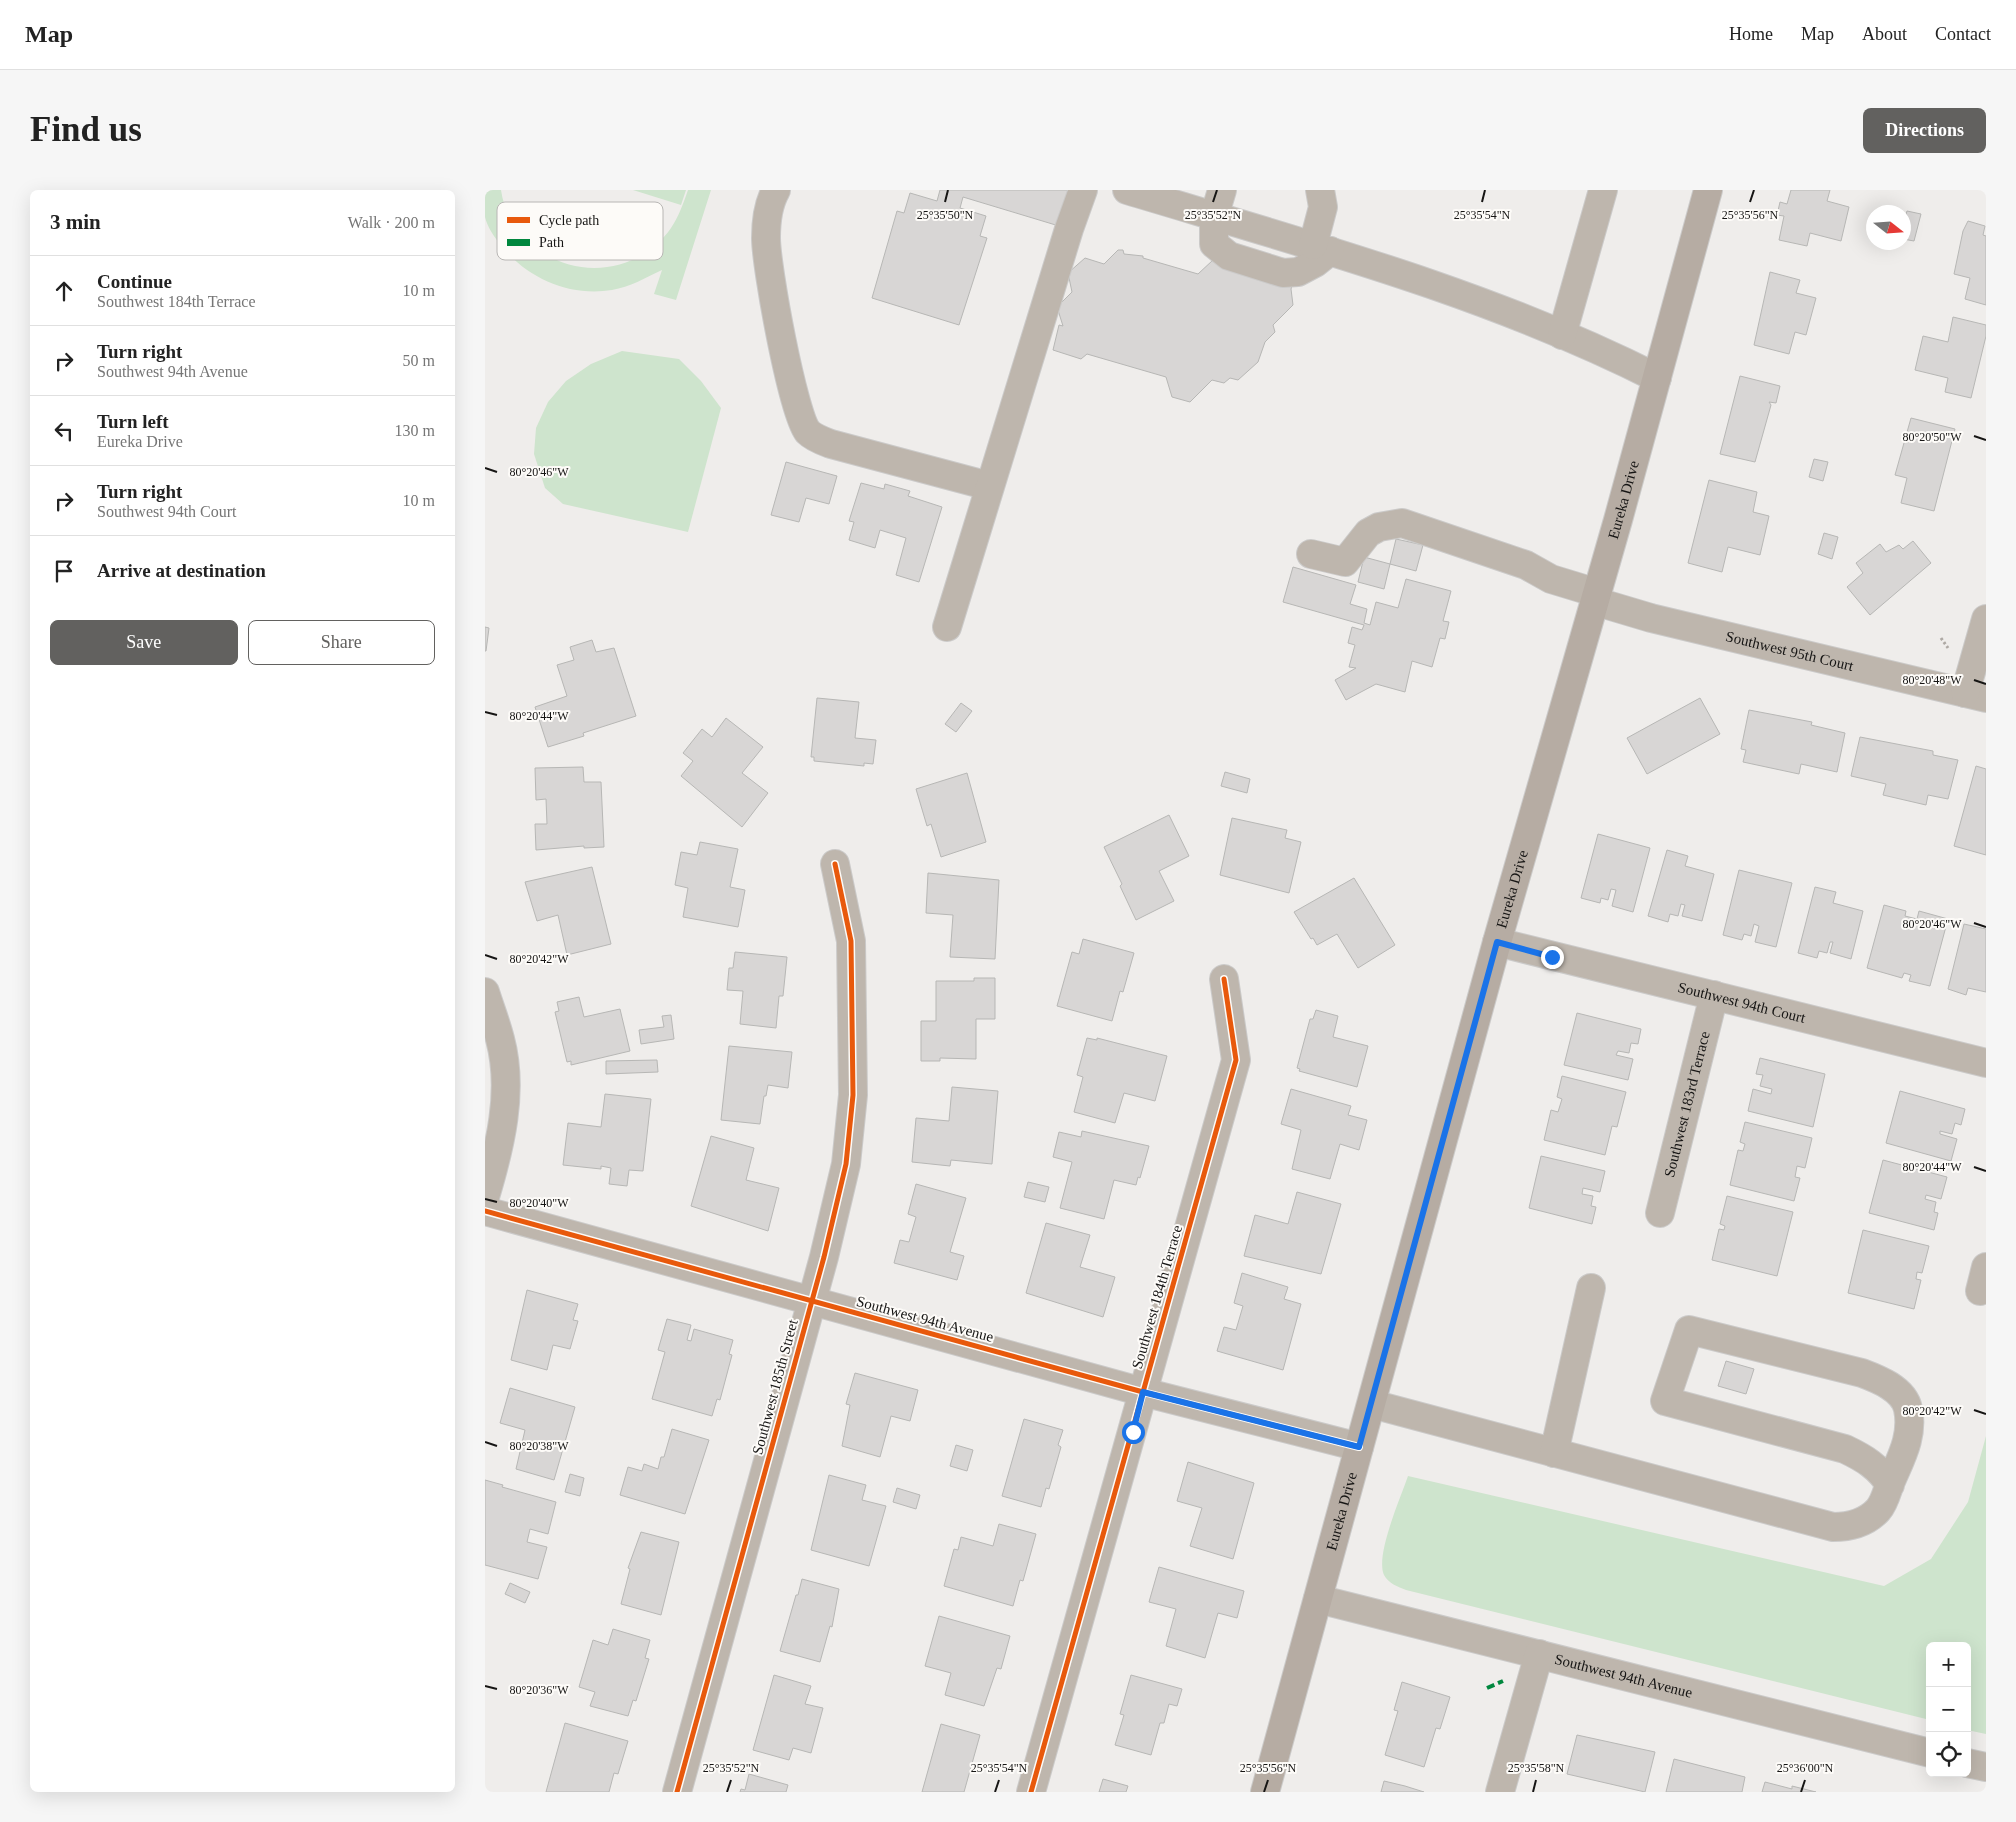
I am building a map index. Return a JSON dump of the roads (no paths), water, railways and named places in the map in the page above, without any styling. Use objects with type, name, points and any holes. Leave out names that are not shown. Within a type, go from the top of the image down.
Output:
[{"type":"main road","name":"Eureka Drive","points":[[1265,1792],[1497,942],[1596,597],[1708,190]]},
{"type":"street","points":[[776,190],[767,222],[768,258],[796,406],[807,431],[818,439],[831,444],[989,486]]},
{"type":"street","points":[[947,627],[1066,238],[1083,190]]},
{"type":"street","points":[[1127,190],[1321,248],[1489,305],[1610,354],[1657,378]]},
{"type":"street","points":[[1215,217],[1222,190]]},
{"type":"street","points":[[1320,190],[1323,207],[1321,248]]},
{"type":"street","points":[[1562,334],[1603,190]]},
{"type":"street","name":"Southwest 95th Court","points":[[1311,554],[1345,562],[1368,534],[1379,527],[1402,522],[1526,565],[1551,579],[1651,618],[1975,696]]},
{"type":"street","points":[[1975,696],[1986,619]]},
{"type":"street","name":"Southwest 185th Street","points":[[677,1792],[839,1198],[850,1132],[853,1095],[851,941],[835,864]]},
{"type":"street","name":"Southwest 94th Court","points":[[1497,942],[1986,1063]]},
{"type":"street","name":"Southwest 184th Terrace","points":[[1031,1792],[1236,1060],[1224,980]]},
{"type":"street","points":[[485,992],[501,1041],[506,1094],[496,1162],[485,1197]]},
{"type":"street","name":"Southwest 183rd Terrace","points":[[1660,1213],[1713,996]]},
{"type":"street","name":"Southwest 94th Avenue","points":[[485,1212],[1143,1392],[1359,1447]]},
{"type":"street","points":[[1554,1452],[1591,1288]]},
{"type":"street","points":[[1372,1404],[1833,1527],[1855,1525],[1877,1511],[1885,1499],[1900,1465],[1908,1437],[1908,1408],[1896,1392],[1883,1381],[1862,1373],[1689,1330],[1665,1401],[1845,1449],[1866,1459],[1882,1472],[1890,1485]]},
{"type":"street","name":"Southwest 94th Avenue","points":[[1318,1599],[1926,1752]]},
{"type":"street","points":[[1501,1792],[1539,1654]]},
{"type":"street","points":[[1971,1764],[1986,1767]]}]
